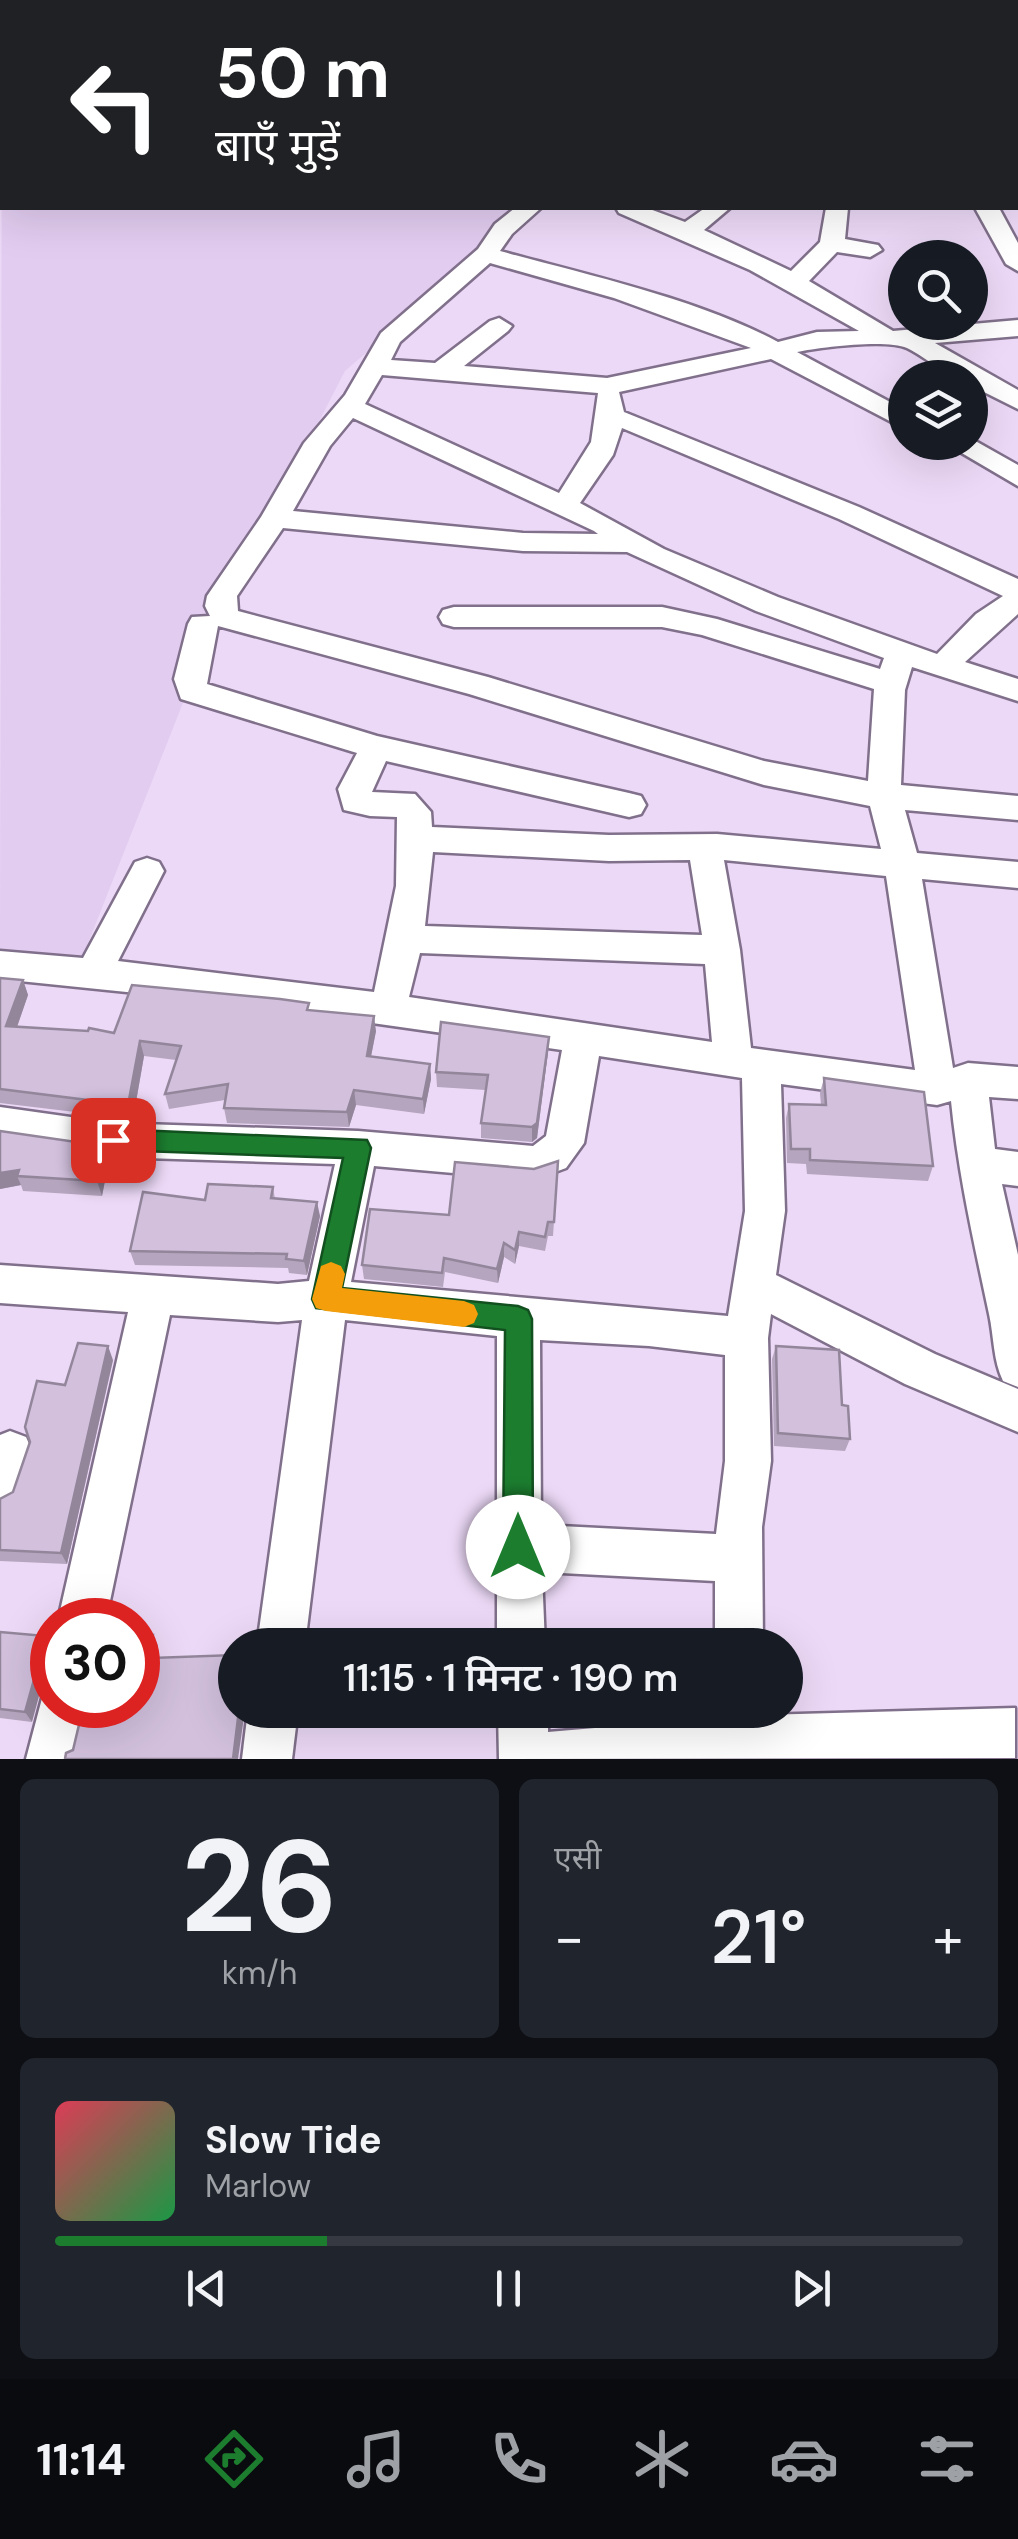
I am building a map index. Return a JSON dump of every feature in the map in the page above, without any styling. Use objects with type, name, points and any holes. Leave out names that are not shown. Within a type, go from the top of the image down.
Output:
[{"type":"street","points":[[526,210],[503,228],[486,254],[390,338],[350,407],[318,443],[275,518],[222,596],[220,606],[226,618],[269,633],[523,698],[726,764],[811,784],[1018,808]]},
{"type":"street","points":[[631,210],[687,232],[888,333]]},
{"type":"street","points":[[687,232],[716,210]]},
{"type":"street","points":[[792,284],[832,244],[838,210]]},
{"type":"street","points":[[989,210],[1008,234],[1018,264]]},
{"type":"street","points":[[832,244],[870,250]]},
{"type":"street","points":[[486,254],[623,293],[748,336],[888,412]]},
{"type":"street","points":[[444,369],[499,326]]},
{"type":"street","points":[[988,330],[1018,328]]},
{"type":"street","points":[[374,366],[607,386],[663,377],[817,340],[888,337]]},
{"type":"street","points":[[902,340],[1018,402]]},
{"type":"street","points":[[564,505],[602,455],[612,418],[607,386]]},
{"type":"street","points":[[350,407],[564,505],[629,542],[812,620],[896,668]]},
{"type":"street","points":[[612,418],[632,422],[849,514],[1018,591]]},
{"type":"street","points":[[988,457],[1018,478]]},
{"type":"street","points":[[275,518],[523,542],[629,542]]},
{"type":"street","points":[[942,666],[987,621],[1018,599]]},
{"type":"street","points":[[454,617],[662,617],[706,626],[791,654],[896,668],[942,666],[1018,690]]},
{"type":"street","points":[[791,654],[812,620]]},
{"type":"street","points":[[203,624],[190,679],[192,690],[376,747],[629,806]]},
{"type":"street","points":[[896,668],[884,794],[953,1084],[977,1164],[1013,1326],[1018,1368]]},
{"type":"street","points":[[376,747],[355,789],[356,800],[403,804],[414,812],[417,839],[406,939],[388,1008]]},
{"type":"street","points":[[417,839],[705,848],[1018,875]]},
{"type":"street","points":[[705,848],[747,1064],[766,1211],[746,1338],[748,1462],[739,1558],[738,1628]]},
{"type":"street","points":[[93,973],[148,871]]},
{"type":"street","points":[[406,939],[722,950]]},
{"type":"street","points":[[0,965],[388,1008],[747,1064],[953,1084],[1018,1083]]},
{"type":"street","points":[[0,1124],[113,1140],[358,1148],[534,1163],[552,1156],[564,1144],[583,1038]]},
{"type":"street","points":[[283,1628],[326,1299],[358,1148]]},
{"type":"street","points":[[977,1164],[1018,1168]]},
{"type":"street","points":[[0,1284],[278,1304],[326,1299],[518,1319],[650,1326],[746,1338]]},
{"type":"street","points":[[752,1284],[920,1369],[1018,1410]]},
{"type":"street","points":[[87,1598],[153,1295]]},
{"type":"street","points":[[518,1319],[520,1628]]},
{"type":"street","points":[[518,1547],[739,1558]]},
{"type":"street","points":[[803,1727],[1015,1733]]},
{"type":"street","points":[[51,1759],[58,1728]]},
{"type":"street","points":[[267,1759],[271,1728]]},
{"type":"street","points":[[524,1728],[527,1759],[718,1728]]},
{"type":"shaded area","points":[[2,210],[533,210],[345,371],[213,627],[81,961],[0,953]]},
{"type":"building","points":[[0,978],[23,980],[6,1026],[88,1031],[89,1028],[114,1033],[132,985],[280,999],[309,1003],[307,1010],[374,1016],[367,1056],[430,1064],[423,1099],[354,1090],[347,1112],[224,1108],[228,1084],[165,1094],[181,1046],[140,1041],[128,1105],[0,1089]]},
{"type":"building","points":[[441,1022],[549,1037],[537,1123],[532,1127],[481,1123],[488,1075],[436,1072]]},
{"type":"building","points":[[824,1078],[924,1092],[933,1166],[810,1160],[810,1149],[791,1149],[789,1104],[826,1105]]},
{"type":"building","points":[[0,1131],[104,1146],[97,1181],[17,1176],[19,1170],[0,1173]]},
{"type":"building","points":[[558,1161],[554,1222],[548,1222],[545,1237],[519,1232],[515,1250],[504,1243],[497,1269],[444,1258],[442,1273],[362,1265],[370,1209],[449,1215],[455,1162],[534,1169]]},
{"type":"building","points":[[208,1184],[273,1187],[271,1198],[317,1202],[304,1261],[286,1259],[287,1254],[130,1251],[143,1192],[205,1200]]},
{"type":"building","points":[[78,1343],[108,1346],[61,1553],[0,1550],[0,1499],[13,1492],[30,1442],[25,1427],[37,1381],[65,1385]]},
{"type":"building","points":[[776,1346],[839,1350],[842,1405],[848,1406],[850,1439],[778,1433]]},
{"type":"building","points":[[0,1632],[30,1635],[30,1694],[25,1712],[0,1709]]},
{"type":"building","points":[[218,1656],[218,1728],[237,1728],[233,1759],[65,1759],[66,1753],[73,1750],[78,1728],[160,1728],[160,1658]]},
{"type":"slow traffic","points":[[331,1274],[326,1299],[464,1314]]},
{"type":"route","points":[[113,1140],[358,1148],[326,1299],[518,1319],[518,1547]]}]
